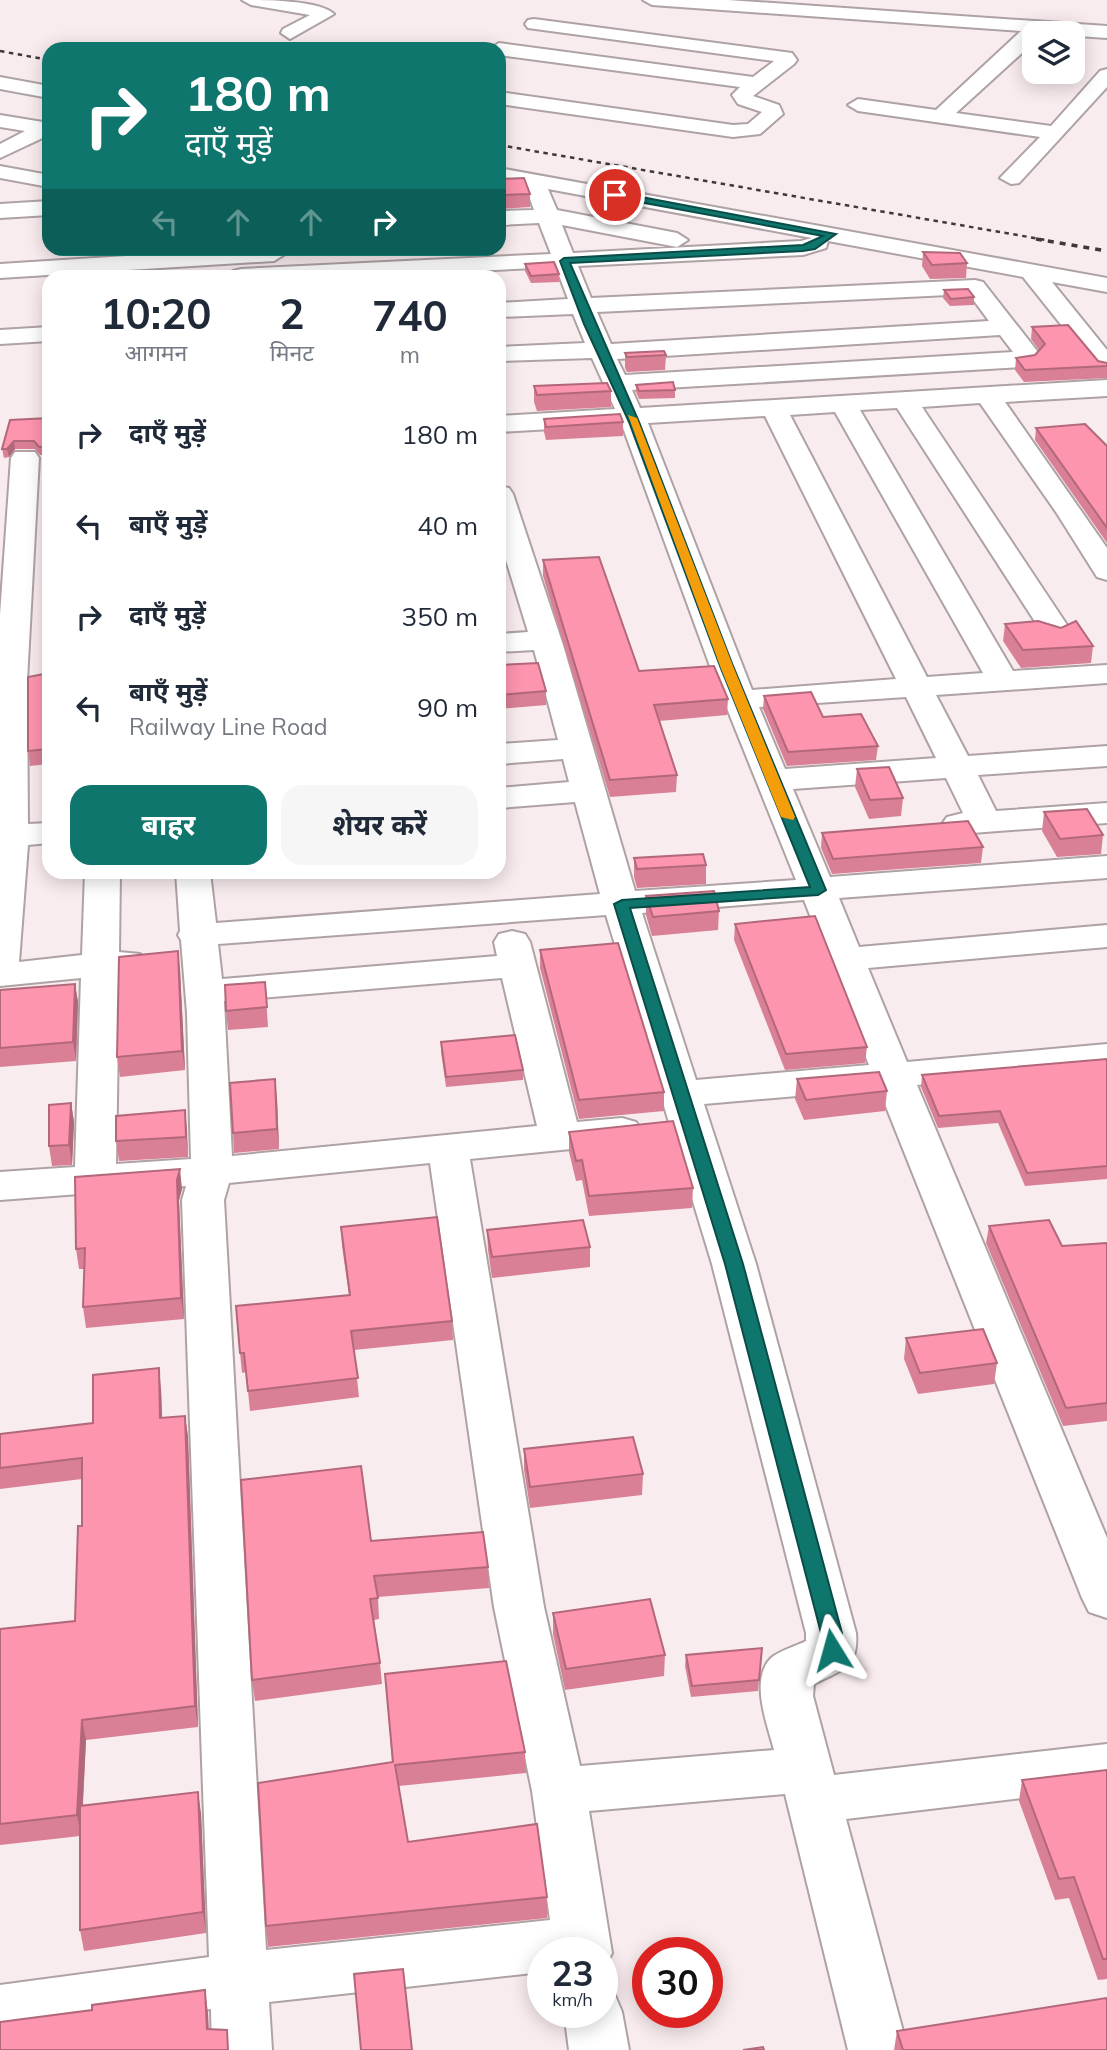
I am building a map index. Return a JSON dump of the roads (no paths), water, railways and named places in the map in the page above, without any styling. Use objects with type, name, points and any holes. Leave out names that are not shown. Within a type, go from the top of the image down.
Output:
[{"type":"street","points":[[251,0],[325,14],[290,33]]},
{"type":"street","points":[[652,0],[701,2],[1022,34]]},
{"type":"street","points":[[681,42],[729,5]]},
{"type":"street","points":[[506,42],[561,6]]},
{"type":"street","points":[[506,99],[745,131],[757,128],[773,114],[768,107],[742,99],[742,95],[787,58],[534,24]]},
{"type":"street","points":[[1085,33],[1107,32]]},
{"type":"street","points":[[1085,42],[1107,44]]},
{"type":"street","points":[[941,117],[1022,43]]},
{"type":"street","points":[[506,50],[755,83]]},
{"type":"street","points":[[1011,178],[1056,133],[1107,75]]},
{"type":"street","points":[[0,83],[42,91]]},
{"type":"street","points":[[858,105],[1056,133]]},
{"type":"street","points":[[4,121],[42,106]]},
{"type":"street","points":[[4,121],[42,128]]},
{"type":"street","points":[[0,152],[42,131]]},
{"type":"street","points":[[0,172],[38,179]]},
{"type":"street","points":[[506,185],[582,302],[774,780],[810,836],[818,890],[894,1074],[1095,1535],[1107,1598]]},
{"type":"street","points":[[506,199],[582,302]]},
{"type":"street","points":[[0,211],[42,208]]},
{"type":"street","points":[[506,225],[582,302],[973,287],[978,288],[1029,358],[506,293]]},
{"type":"street","points":[[0,230],[42,228]]},
{"type":"street","points":[[506,332],[582,302],[737,252],[812,247],[831,234]]},
{"type":"street","points":[[506,393],[582,302],[831,234],[1107,285]]},
{"type":"street","points":[[506,247],[582,302],[774,408],[1107,388]]},
{"type":"street","points":[[506,350],[582,302],[737,252]]},
{"type":"street","points":[[0,255],[42,253]]},
{"type":"street","points":[[0,271],[263,264],[324,256]]},
{"type":"street","points":[[263,264],[313,270]]},
{"type":"street","points":[[506,309],[582,302],[812,269]]},
{"type":"street","points":[[1031,271],[1107,366]]},
{"type":"street","points":[[0,290],[42,287]]},
{"type":"street","points":[[506,287],[582,302],[999,317]]},
{"type":"street","points":[[506,414],[582,302]]},
{"type":"street","points":[[0,337],[42,334]]},
{"type":"street","points":[[987,395],[1070,511],[1107,571]]},
{"type":"street","points":[[905,400],[1058,634]]},
{"type":"street","points":[[843,404],[1003,680]]},
{"type":"street","points":[[774,408],[914,688],[985,822]]},
{"type":"street","points":[[0,967],[23,680],[25,458]]},
{"type":"street","points":[[506,515],[547,640],[622,904],[734,1264],[831,1633],[832,1650],[789,1673],[786,1683],[809,1785],[878,2050]]},
{"type":"street","points":[[506,643],[547,640]]},
{"type":"street","points":[[740,699],[1107,674]]},
{"type":"street","points":[[506,753],[577,748]]},
{"type":"street","points":[[774,780],[1107,756]]},
{"type":"street","points":[[506,798],[589,791]]},
{"type":"street","points":[[931,827],[1107,813]]},
{"type":"street","points":[[10,836],[42,834]]},
{"type":"street","points":[[0,975],[102,964],[198,945],[507,913],[1107,867]]},
{"type":"street","points":[[95,1179],[103,879]]},
{"type":"street","points":[[193,879],[203,992],[212,1171],[203,1200],[243,2050]]},
{"type":"street","points":[[507,913],[517,966],[560,1137]]},
{"type":"street","points":[[846,959],[1107,936]]},
{"type":"street","points":[[203,992],[517,966]]},
{"type":"street","points":[[0,1186],[212,1171],[560,1137],[685,1109],[894,1074],[1107,1056]]},
{"type":"street","points":[[448,1148],[519,1607],[559,1791],[581,1937]]},
{"type":"street","points":[[559,1791],[809,1785],[1107,1766]]},
{"type":"street","points":[[0,2012],[238,1979],[527,1952]]},
{"type":"street","points":[[596,2028],[600,2050]]},
{"type":"railway","points":[[0,51],[42,59]]},
{"type":"railway","points":[[506,146],[1046,240]]},
{"type":"railway","points":[[1036,239],[1107,251]]}]
